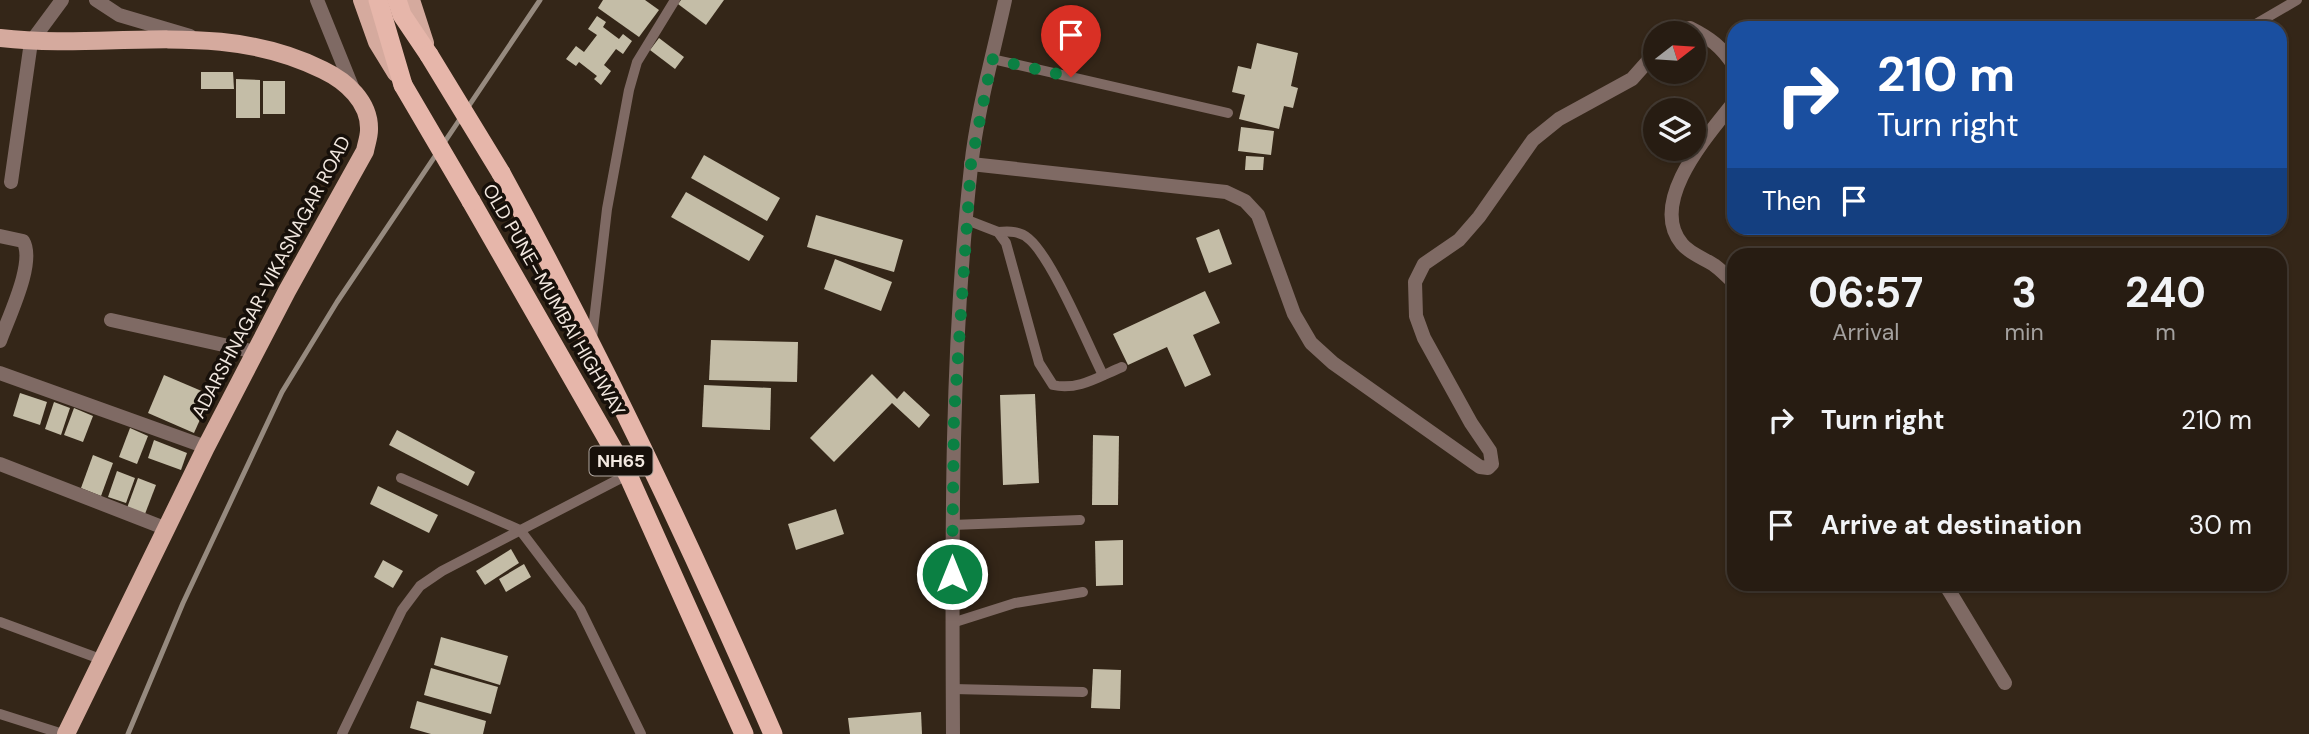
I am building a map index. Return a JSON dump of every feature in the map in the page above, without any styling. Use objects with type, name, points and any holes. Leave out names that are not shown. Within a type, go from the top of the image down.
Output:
[{"type":"highway","name":"NH65","points":[[378,0],[399,9],[403,85]]},
{"type":"highway","name":"OLD PUNE–MUMBAI HIGHWAY","points":[[399,9],[501,173],[567,294],[650,463],[773,734]]},
{"type":"highway","name":"OLD PUNE–MUMBAI HIGHWAY","points":[[403,85],[628,475],[744,734]]},
{"type":"main road","points":[[362,0],[377,42],[403,85]]},
{"type":"main road","points":[[0,38],[31,42],[198,39],[274,49],[334,76],[353,89]]},
{"type":"main road","name":"ADARSHNAGAR-VIKASNAGAR ROAD","points":[[65,734],[206,447],[365,151],[369,129],[363,107],[353,89]]},
{"type":"street","points":[[11,182],[31,42],[62,0]]},
{"type":"street","points":[[96,0],[118,15],[198,39]]},
{"type":"street","points":[[317,0],[353,89]]},
{"type":"street","points":[[953,734],[952,525],[956,376],[971,164],[1004,0]]},
{"type":"street","points":[[1706,37],[1727,54]]},
{"type":"street","points":[[971,164],[1226,192],[1245,201],[1258,215],[1294,314],[1311,343],[1403,414],[1480,467],[1488,468],[1492,464],[1490,451],[1461,406],[1424,338],[1416,316],[1415,282],[1424,264],[1459,240],[1479,217],[1532,140],[1559,119],[1632,79],[1643,67]]},
{"type":"street","points":[[1727,111],[1690,159],[1678,186],[1672,210],[1674,229],[1683,246],[1727,276]]},
{"type":"street","points":[[0,236],[23,242],[28,249],[27,264],[0,341]]},
{"type":"street","points":[[111,320],[255,352]]},
{"type":"street","points":[[0,373],[206,447]]},
{"type":"street","points":[[0,464],[167,529]]},
{"type":"street","points":[[1949,591],[2005,682]]},
{"type":"lane","points":[[591,345],[607,209],[628,90],[637,62],[675,0]]},
{"type":"lane","points":[[2261,21],[2297,0]]},
{"type":"lane","points":[[992,59],[1228,113]]},
{"type":"lane","points":[[967,220],[998,232],[1012,231],[1021,234],[1042,254],[1103,375]]},
{"type":"lane","points":[[998,232],[1006,243],[1039,363],[1053,385],[1066,388],[1122,367]]},
{"type":"lane","points":[[342,734],[402,610],[420,586],[520,530],[650,463]]},
{"type":"lane","points":[[401,478],[520,530],[580,609],[641,734]]},
{"type":"lane","points":[[952,525],[1080,520]]},
{"type":"lane","points":[[953,623],[1015,603],[1083,592]]},
{"type":"lane","points":[[0,622],[103,660]]},
{"type":"lane","points":[[953,689],[1083,692]]},
{"type":"lane","points":[[0,714],[65,734]]},
{"type":"building","points":[[603,0],[645,0],[659,10],[639,37],[598,8]]},
{"type":"building","points":[[681,0],[724,0],[706,25],[678,4]]},
{"type":"building","points":[[597,16],[606,22],[603,27],[619,39],[623,34],[632,41],[623,54],[616,49],[604,65],[611,71],[601,85],[594,79],[597,76],[579,62],[576,66],[566,59],[576,46],[584,52],[597,35],[588,29]]},
{"type":"building","points":[[659,38],[684,57],[675,69],[650,50]]},
{"type":"building","points":[[1257,43],[1298,53],[1291,86],[1298,88],[1293,108],[1284,106],[1279,129],[1239,119],[1245,95],[1232,92],[1238,66],[1251,69]]},
{"type":"building","points":[[201,72],[233,72],[234,89],[201,89]]},
{"type":"building","points":[[236,79],[260,80],[260,118],[236,118]]},
{"type":"building","points":[[263,81],[285,81],[285,114],[263,114]]},
{"type":"building","points":[[1241,127],[1274,131],[1271,155],[1238,151]]},
{"type":"building","points":[[704,155],[780,198],[767,221],[691,178]]},
{"type":"building","points":[[1246,156],[1264,157],[1263,170],[1245,170]]},
{"type":"building","points":[[686,192],[764,236],[749,261],[671,217]]},
{"type":"building","points":[[816,215],[903,240],[894,272],[807,247]]},
{"type":"building","points":[[1219,229],[1232,264],[1209,273],[1196,238]]},
{"type":"building","points":[[835,259],[892,282],[881,311],[824,289]]},
{"type":"building","points":[[1205,291],[1220,323],[1193,335],[1211,375],[1185,387],[1167,347],[1128,365],[1113,334]]},
{"type":"building","points":[[711,340],[798,342],[797,382],[709,380]]},
{"type":"building","points":[[872,374],[897,399],[904,391],[930,415],[919,428],[892,403],[834,462],[810,438]]},
{"type":"building","points":[[164,375],[211,395],[194,433],[148,413]]},
{"type":"building","points":[[704,385],[771,388],[770,430],[702,427]]},
{"type":"building","points":[[20,393],[47,402],[40,425],[13,416]]},
{"type":"building","points":[[1035,394],[1039,483],[1003,485],[1000,395]]},
{"type":"building","points":[[54,402],[70,408],[61,435],[45,429]]},
{"type":"building","points":[[74,408],[93,416],[83,442],[64,435]]},
{"type":"building","points":[[130,428],[148,436],[137,464],[119,457]]},
{"type":"building","points":[[397,430],[475,472],[468,486],[389,445]]},
{"type":"building","points":[[1093,435],[1119,436],[1118,505],[1092,505]]},
{"type":"building","points":[[154,440],[187,453],[181,470],[148,458]]},
{"type":"building","points":[[93,455],[113,463],[101,496],[81,488]]},
{"type":"building","points":[[117,471],[135,478],[126,503],[108,497]]},
{"type":"building","points":[[138,478],[156,485],[145,514],[127,508]]},
{"type":"building","points":[[378,486],[438,515],[429,533],[370,504]]},
{"type":"building","points":[[836,509],[844,534],[796,550],[788,524]]},
{"type":"building","points":[[1123,540],[1123,585],[1096,586],[1095,541]]},
{"type":"building","points":[[511,549],[519,563],[485,585],[476,571]]},
{"type":"building","points":[[383,560],[403,571],[393,588],[374,577]]},
{"type":"building","points":[[524,564],[531,577],[506,592],[499,579]]},
{"type":"building","points":[[441,637],[508,656],[500,685],[434,665]]},
{"type":"building","points":[[431,668],[498,687],[491,714],[424,695]]},
{"type":"building","points":[[1093,669],[1121,670],[1120,709],[1091,708]]},
{"type":"building","points":[[417,701],[486,721],[483,734],[431,734],[410,728]]},
{"type":"building","points":[[921,712],[922,734],[850,734],[848,718]]},
{"type":"railway","points":[[128,734],[183,603],[282,392],[337,302],[540,0]]},
{"type":"route","points":[[952,574],[951,470],[956,362],[971,164],[992,59],[1071,77]]}]
